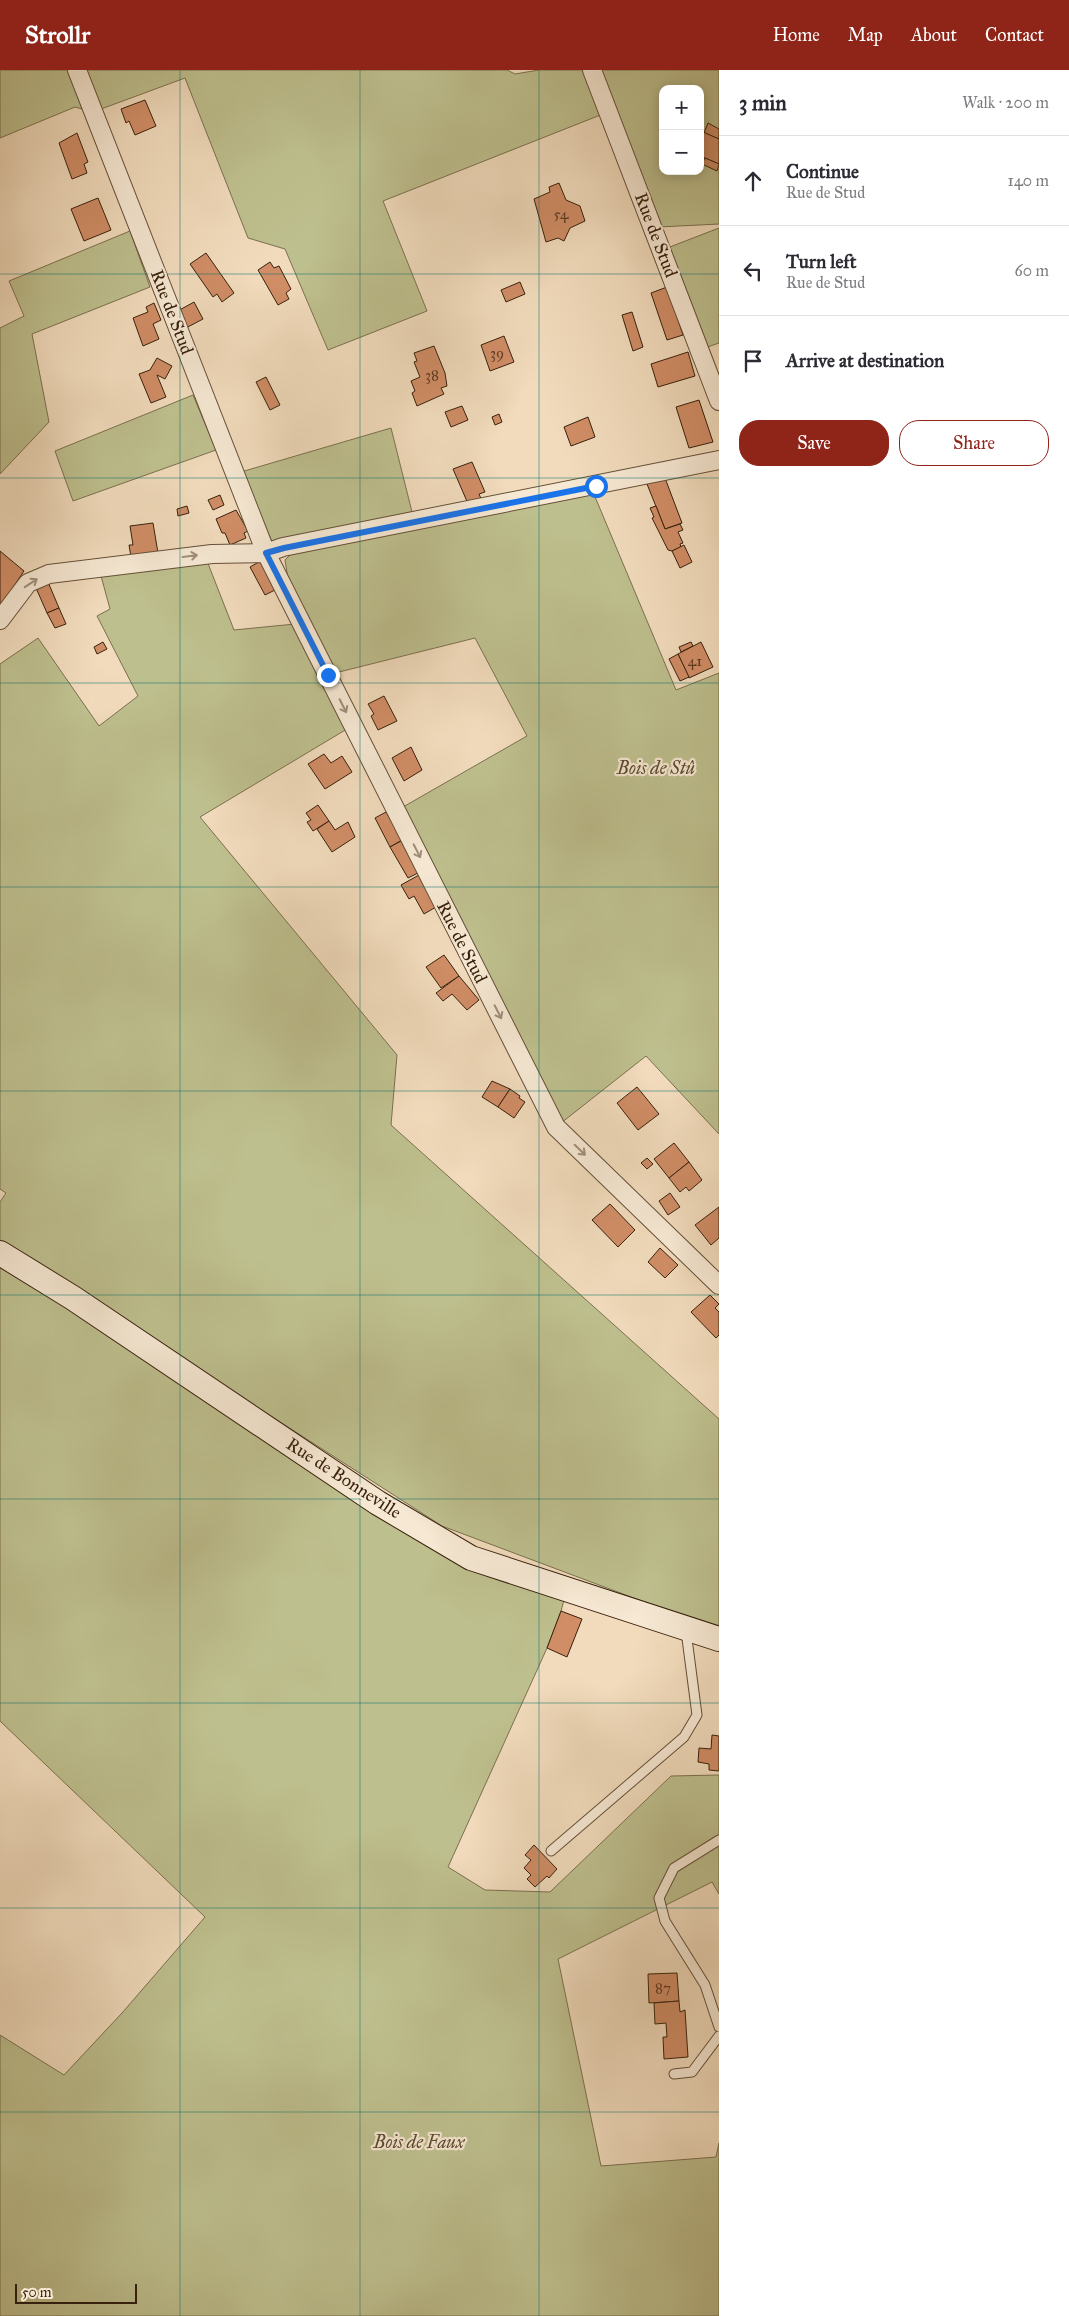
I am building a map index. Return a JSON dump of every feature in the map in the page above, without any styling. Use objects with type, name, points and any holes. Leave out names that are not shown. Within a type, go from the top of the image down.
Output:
[{"type":"street","name":"Rue de Stud","points":[[77,70],[266,553],[556,1127],[719,1285]]},
{"type":"street","name":"Rue de Stud","points":[[592,70],[719,401]]},
{"type":"street","points":[[0,620],[28,583],[49,574],[212,554],[266,553],[719,460]]},
{"type":"street","name":"Rue de Bonneville","points":[[0,1253],[73,1298],[378,1503],[471,1558],[719,1640]]},
{"type":"lane","points":[[551,1850],[684,1737],[697,1715],[686,1629]]},
{"type":"lane","points":[[719,1840],[674,1868],[659,1898],[665,1921],[705,1985],[719,2027]]},
{"type":"lane","points":[[674,2074],[692,2072],[719,2036]]},
{"type":"green space","points":[[0,70],[507,70],[515,74],[539,70],[592,70],[608,112],[383,201],[427,311],[328,350],[285,249],[248,238],[185,78],[93,112],[75,107],[0,138]]},
{"type":"green space","points":[[599,70],[719,70],[719,224],[659,227]]},
{"type":"green space","points":[[719,228],[719,343],[699,350],[662,250]]},
{"type":"green space","points":[[130,231],[150,287],[32,334],[49,422],[0,474],[0,328],[24,316],[9,281]]},
{"type":"green space","points":[[193,395],[216,450],[73,501],[55,451]]},
{"type":"green space","points":[[391,428],[413,516],[274,546],[241,472]]},
{"type":"green space","name":"Bois de Stû","points":[[593,492],[676,690],[719,673],[719,1134],[646,1056],[556,1127],[396,811],[527,736],[475,638],[331,674],[289,585],[285,560],[297,548]]},
{"type":"green space","points":[[207,561],[234,630],[295,624],[347,729],[200,817],[397,1055],[391,1125],[719,1419],[719,1630],[442,1526],[0,1242],[0,1202],[6,1193],[0,1189],[0,664],[38,638],[99,726],[138,696],[97,616],[110,609],[101,576]]},
{"type":"green space","name":"Bois de Faux","points":[[0,1265],[378,1503],[567,1589],[547,1648],[448,1867],[485,1890],[550,1892],[671,1776],[719,1775],[719,1894],[712,1882],[558,1959],[601,2166],[716,2157],[719,2143],[719,2316],[0,2316],[0,2035],[64,2075],[122,2013],[205,1917],[0,1721]]},
{"type":"building","points":[[145,100],[156,126],[135,135],[129,121],[126,123],[121,109]]},
{"type":"building","points":[[708,123],[719,129],[719,139],[704,133]]},
{"type":"building","points":[[704,132],[719,139],[719,164],[704,158]]},
{"type":"building","points":[[77,133],[88,162],[84,164],[87,173],[72,179],[59,143]]},
{"type":"building","points":[[705,158],[719,164],[717,171],[704,165]]},
{"type":"building","points":[[559,183],[566,200],[580,206],[585,221],[570,228],[564,241],[558,238],[546,242],[534,199],[550,192],[549,187]]},
{"type":"building","points":[[98,198],[111,230],[84,241],[71,209]]},
{"type":"building","points":[[206,253],[234,293],[222,302],[217,294],[213,297],[190,264]]},
{"type":"building","points":[[270,262],[274,268],[279,266],[291,289],[286,293],[289,299],[278,305],[258,270]]},
{"type":"building","points":[[520,282],[525,294],[506,302],[501,290]]},
{"type":"building","points":[[667,287],[683,335],[667,340],[651,293]]},
{"type":"building","points":[[194,302],[203,319],[184,329],[176,312]]},
{"type":"building","points":[[154,303],[161,320],[153,324],[159,339],[143,346],[133,318],[148,312],[146,307]]},
{"type":"building","points":[[632,312],[643,347],[633,351],[622,315]]},
{"type":"building","points":[[504,336],[514,362],[490,371],[481,345]]},
{"type":"building","points":[[434,346],[445,373],[447,386],[441,388],[444,394],[417,406],[412,393],[415,391],[411,381],[420,377],[414,362],[417,361],[414,353]]},
{"type":"building","points":[[688,352],[695,376],[658,387],[651,364]]},
{"type":"building","points":[[157,358],[172,366],[165,379],[157,375],[166,397],[151,403],[139,374],[150,370]]},
{"type":"building","points":[[266,377],[280,405],[270,410],[256,382]]},
{"type":"building","points":[[699,400],[713,442],[689,448],[676,407]]},
{"type":"building","points":[[462,406],[468,420],[451,427],[445,412]]},
{"type":"building","points":[[499,414],[502,422],[495,425],[492,417]]},
{"type":"building","points":[[588,417],[595,437],[571,446],[564,427]]},
{"type":"building","points":[[472,462],[485,492],[479,494],[482,501],[469,506],[453,469]]},
{"type":"building","points":[[665,478],[682,523],[665,529],[647,484]]},
{"type":"building","points":[[220,495],[224,505],[213,510],[208,500]]},
{"type":"building","points":[[187,506],[189,513],[178,516],[177,509]]},
{"type":"building","points":[[656,506],[665,529],[680,524],[683,530],[678,532],[683,543],[680,544],[681,547],[672,551],[668,550],[652,518],[654,517],[650,508]]},
{"type":"building","points":[[236,510],[248,531],[244,533],[246,538],[230,545],[216,519]]},
{"type":"building","points":[[153,523],[158,553],[131,557],[129,545],[133,545],[130,526]]},
{"type":"building","points":[[684,545],[692,562],[680,568],[672,551]]},
{"type":"building","points":[[0,551],[24,571],[0,607]]},
{"type":"building","points":[[264,559],[279,588],[265,595],[250,567]]},
{"type":"building","points":[[48,582],[59,608],[47,613],[36,588]]},
{"type":"building","points":[[59,608],[66,624],[55,628],[47,613]]},
{"type":"building","points":[[103,642],[107,649],[97,654],[94,647]]},
{"type":"building","points":[[691,642],[693,646],[681,652],[679,647]]},
{"type":"building","points":[[701,642],[713,667],[689,678],[678,654]]},
{"type":"building","points":[[678,654],[689,677],[680,681],[669,659]]},
{"type":"building","points":[[384,696],[397,721],[378,730],[371,716],[374,714],[368,704]]},
{"type":"building","points":[[411,747],[422,770],[404,781],[392,758]]},
{"type":"building","points":[[324,754],[331,763],[342,756],[352,772],[325,789],[308,764]]},
{"type":"building","points":[[318,805],[329,821],[313,831],[307,822],[311,820],[306,813]]},
{"type":"building","points":[[386,812],[402,840],[390,847],[375,818]]},
{"type":"building","points":[[329,821],[335,830],[348,822],[355,837],[332,852],[317,829]]},
{"type":"building","points":[[401,841],[418,873],[408,878],[390,847]]},
{"type":"building","points":[[419,875],[436,907],[424,914],[414,896],[409,899],[401,885]]},
{"type":"building","points":[[444,955],[459,976],[441,988],[426,967]]},
{"type":"building","points":[[459,976],[479,1000],[467,1010],[452,994],[443,1001],[436,993]]},
{"type":"building","points":[[492,1081],[510,1089],[498,1107],[482,1097]]},
{"type":"building","points":[[637,1087],[659,1114],[638,1130],[617,1103]]},
{"type":"building","points":[[510,1089],[525,1102],[514,1118],[498,1107]]},
{"type":"building","points":[[674,1143],[689,1162],[669,1178],[654,1159]]},
{"type":"building","points":[[647,1158],[653,1164],[647,1169],[641,1163]]},
{"type":"building","points":[[689,1162],[702,1180],[689,1191],[686,1187],[680,1192],[669,1178]]},
{"type":"building","points":[[670,1193],[680,1207],[668,1215],[659,1201]]},
{"type":"building","points":[[610,1204],[635,1230],[618,1247],[592,1220]]},
{"type":"building","points":[[719,1207],[719,1238],[711,1245],[695,1225]]},
{"type":"building","points":[[660,1248],[678,1265],[665,1278],[648,1262]]},
{"type":"building","points":[[710,1295],[719,1304],[715,1308],[719,1312],[719,1335],[716,1338],[691,1312]]},
{"type":"building","points":[[561,1611],[582,1619],[567,1657],[547,1648]]},
{"type":"building","points":[[712,1735],[719,1736],[719,1771],[709,1770],[709,1764],[698,1762],[699,1748],[711,1749]]},
{"type":"building","points":[[534,1845],[557,1869],[549,1878],[547,1876],[535,1887],[527,1879],[531,1875],[524,1868],[531,1860],[525,1855]]},
{"type":"building","points":[[677,1973],[679,2001],[649,2003],[648,1974]]},
{"type":"building","points":[[679,2001],[680,2012],[685,2010],[688,2057],[664,2059],[663,2037],[667,2037],[666,2023],[655,2024],[654,2003]]},
{"type":"route","points":[[328,675],[266,553],[596,486]]}]
